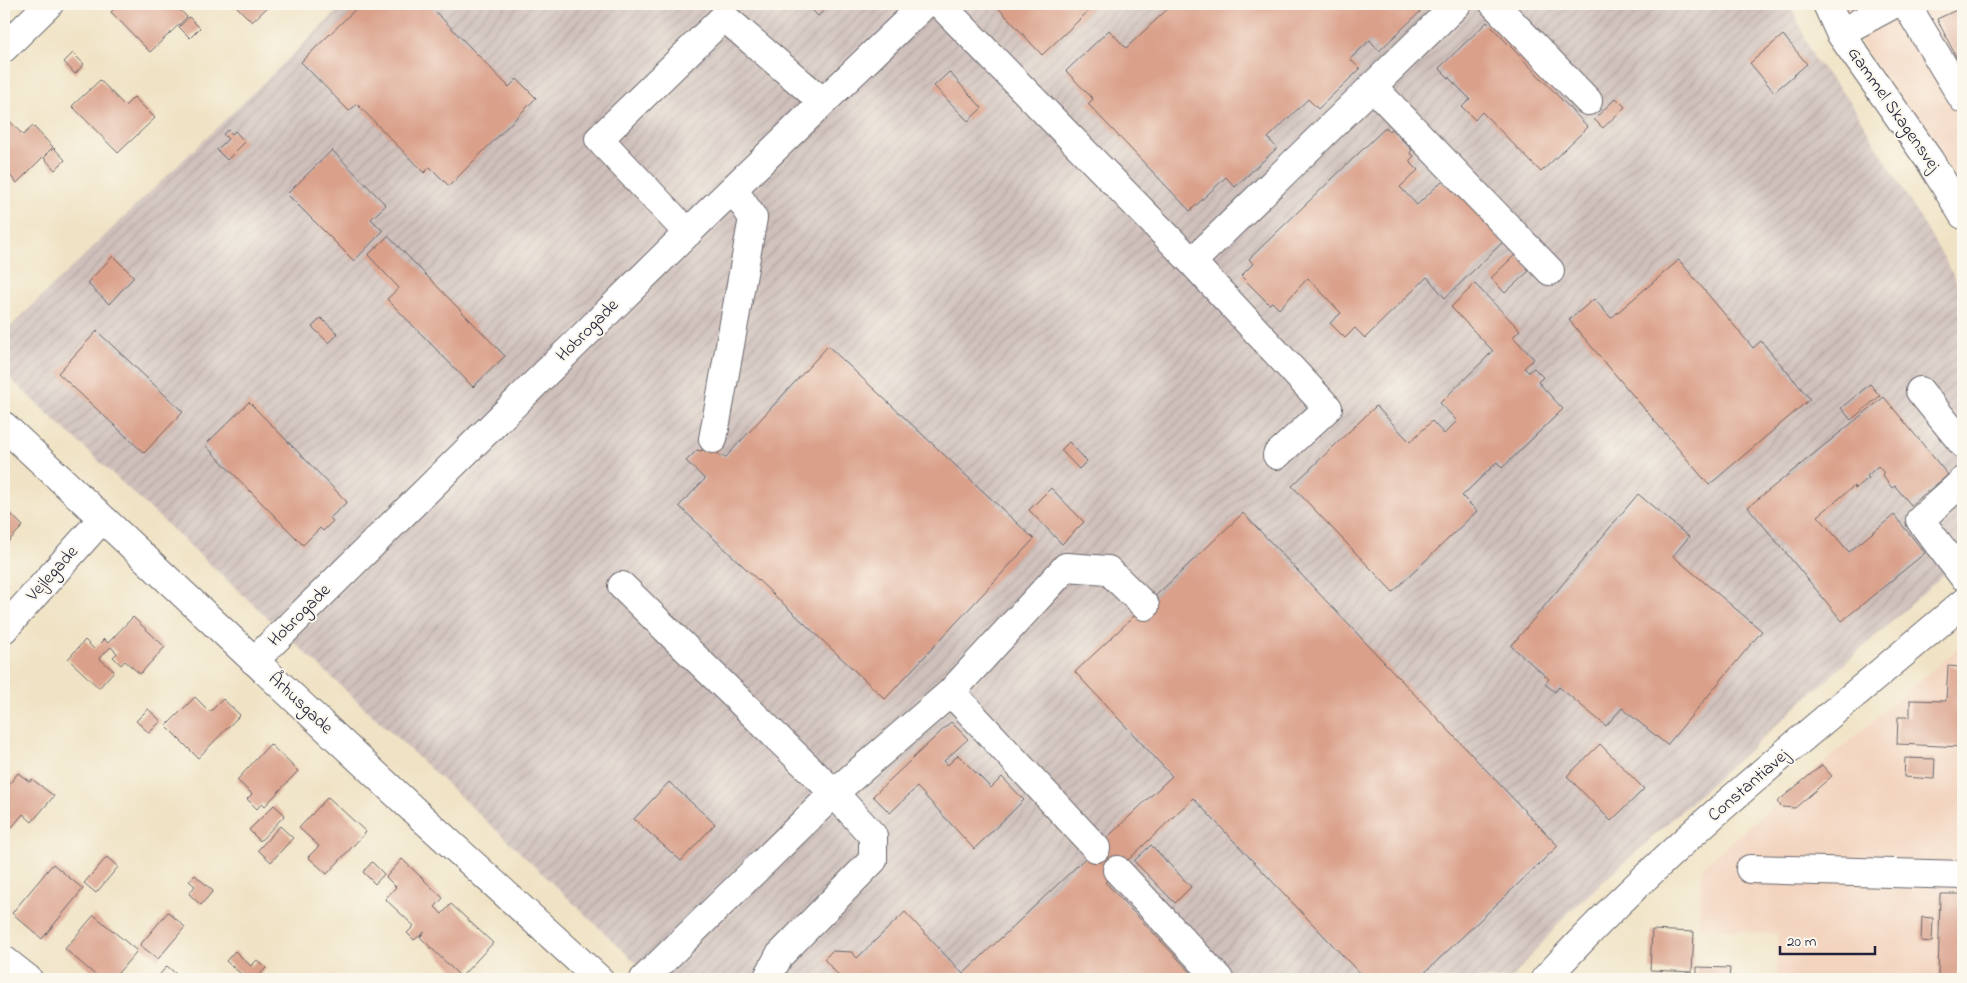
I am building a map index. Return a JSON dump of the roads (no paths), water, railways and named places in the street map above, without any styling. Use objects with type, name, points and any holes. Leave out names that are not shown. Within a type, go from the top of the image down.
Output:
[{"type":"street","points":[[4,48],[49,4]]},
{"type":"street","name":"Hobrogade","points":[[254,661],[688,233],[925,4]]},
{"type":"street","points":[[940,4],[1192,262],[1328,408],[1277,455]]},
{"type":"street","points":[[1192,262],[1457,4]]},
{"type":"street","points":[[1494,4],[1588,100]]},
{"type":"street","name":"Gammel Skagensvej","points":[[1827,4],[1840,33],[1930,161],[1963,215]]},
{"type":"street","points":[[1840,33],[1894,4]]},
{"type":"street","points":[[1906,4],[1963,99]]},
{"type":"street","points":[[688,233],[599,139],[724,17],[823,102]]},
{"type":"street","points":[[1372,86],[1550,271]]},
{"type":"street","points":[[713,439],[753,218],[733,189]]},
{"type":"street","points":[[1920,391],[1963,444]]},
{"type":"street","name":"Århusgade","points":[[4,426],[254,661],[599,979]]},
{"type":"street","points":[[1963,481],[1920,520],[1963,576]]},
{"type":"street","name":"Vejlegade","points":[[4,629],[102,518]]},
{"type":"street","points":[[644,979],[834,793],[952,692],[1066,567],[1108,570],[1144,606]]},
{"type":"street","points":[[622,586],[834,793],[872,836],[873,860],[779,956],[767,979]]},
{"type":"street","name":"Constantiavej","points":[[1545,979],[1585,935],[1719,810],[1963,604]]},
{"type":"street","points":[[952,692],[1096,848]]},
{"type":"street","points":[[1117,870],[1219,979]]},
{"type":"street","points":[[1750,870],[1963,876]]},
{"type":"street","points":[[4,960],[28,979]]}]
